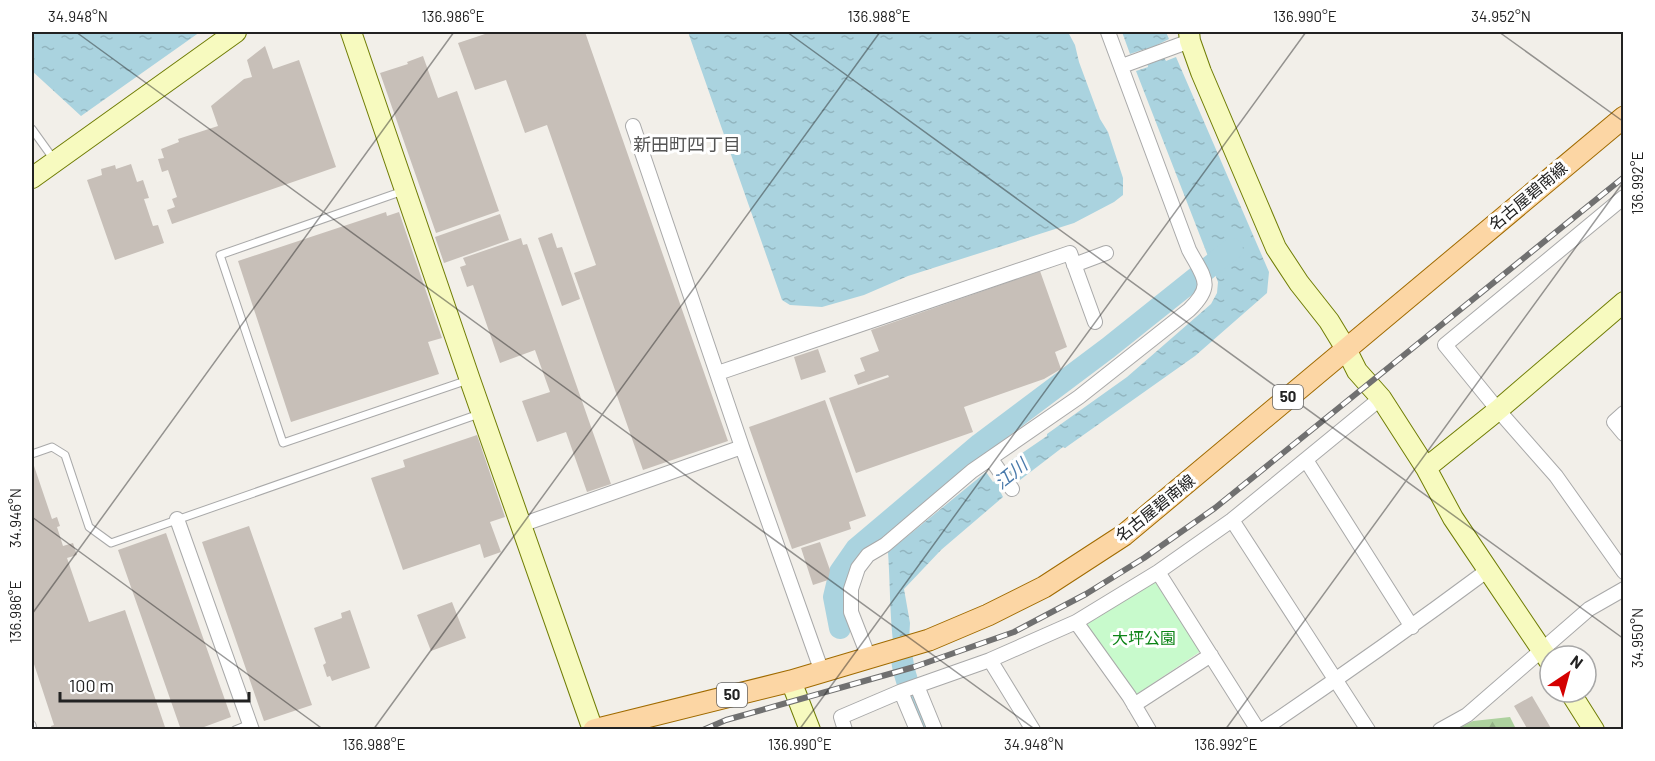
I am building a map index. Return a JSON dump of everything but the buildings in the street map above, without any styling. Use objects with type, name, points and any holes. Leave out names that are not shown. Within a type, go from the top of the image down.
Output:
[{"type":"main road","name":"名古屋碧南線","points":[[593,729],[791,681],[929,640],[988,615],[1044,587],[1124,535],[1623,117]]},
{"type":"street","points":[[32,178],[236,32]]},
{"type":"street","points":[[351,32],[593,729]]},
{"type":"street","points":[[869,658],[851,612],[851,589],[858,568],[868,555],[885,545],[972,471],[1079,397],[1189,310],[1198,302],[1204,291],[1205,281],[1189,250],[1126,65],[1108,32]]},
{"type":"street","points":[[1126,65],[1186,40],[1276,248],[1299,283],[1329,321],[1357,371],[1381,398],[1426,468],[1453,518],[1538,644]]},
{"type":"street","points":[[633,126],[742,447],[822,672]]},
{"type":"street","points":[[1623,197],[1444,345],[1556,476],[1623,572]]},
{"type":"street","points":[[718,373],[1070,253],[1095,322]]},
{"type":"street","points":[[1074,265],[1106,253]]},
{"type":"street","points":[[1426,468],[1498,410],[1623,302]]},
{"type":"street","points":[[844,729],[841,717],[902,691],[990,660],[1076,622],[1158,572],[1232,520],[1381,398]]},
{"type":"street","points":[[1623,413],[1614,422],[1623,434]]},
{"type":"street","points":[[521,525],[742,447]]},
{"type":"street","points":[[991,459],[1012,489]]},
{"type":"street","points":[[1306,460],[1412,627]]},
{"type":"street","points":[[177,519],[251,727]]},
{"type":"street","points":[[1232,520],[1368,729]]},
{"type":"street","points":[[1158,572],[1260,729],[1336,681],[1488,570]]},
{"type":"street","points":[[1557,644],[1589,609],[1623,589]]},
{"type":"street","points":[[1076,622],[1149,729]]},
{"type":"street","points":[[1134,705],[1211,655]]},
{"type":"street","points":[[990,660],[1033,729]]},
{"type":"street","points":[[1440,729],[1467,715],[1538,662]]},
{"type":"street","points":[[791,681],[810,729]]},
{"type":"street","points":[[917,686],[935,729]]},
{"type":"street","points":[[902,691],[917,729]]},
{"type":"street","points":[[1578,704],[1594,729]]},
{"type":"lane","points":[[32,129],[55,161]]},
{"type":"lane","points":[[405,190],[220,255],[284,443],[470,380]]},
{"type":"lane","points":[[32,454],[52,447],[65,455],[89,527],[111,543],[482,413]]},
{"type":"lane","points":[[236,729],[251,727]]},
{"type":"green space","name":"大坪公園","points":[[1155,582],[1201,651],[1134,696],[1087,624]]},
{"type":"green space","points":[[1510,717],[1516,729],[1457,729],[1473,721]]},
{"type":"water","points":[[32,32],[200,32],[81,116],[32,71]]},
{"type":"water","points":[[688,32],[1068,32],[1075,45],[1100,119],[1108,132],[1123,178],[1123,195],[1074,223],[908,276],[864,295],[822,307],[790,305],[782,300]]},
{"type":"water","points":[[1122,32],[1166,32],[1169,39],[1157,45],[1166,61],[1176,57],[1269,272],[1267,293],[1195,356],[1065,448],[1063,447],[1020,480],[1018,477],[999,489],[1003,497],[941,550],[904,589],[910,623],[908,658],[911,677],[900,680],[892,633],[888,552],[986,472],[993,482],[1013,469],[1009,462],[1127,377],[1211,304],[1217,293],[1218,282],[1136,71],[1148,67],[1145,49],[1130,54]]},
{"type":"waterway","points":[[840,628],[834,597],[840,572],[856,549],[980,444],[1108,348],[1232,249]]},
{"type":"waterway","name":"江川","points":[[901,649],[907,680],[927,730]]},
{"type":"railway","points":[[703,730],[726,720],[914,667],[1014,632],[1086,594],[1144,558],[1215,508],[1624,177]]},
{"type":"district","name":"新田町四丁目","points":[[687,145]]}]
